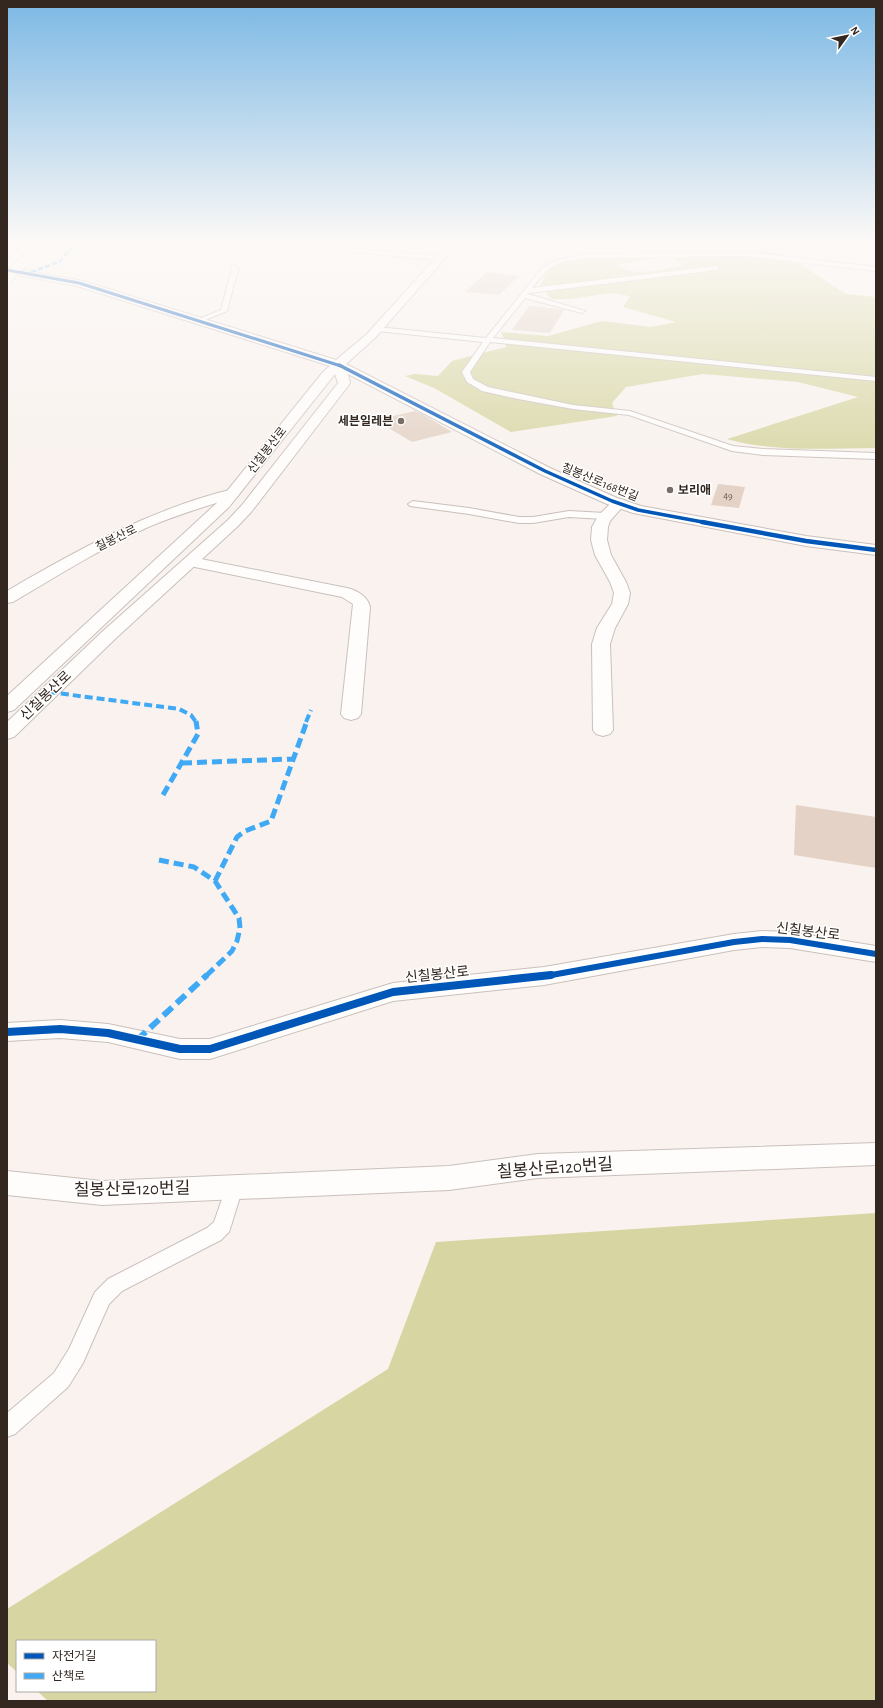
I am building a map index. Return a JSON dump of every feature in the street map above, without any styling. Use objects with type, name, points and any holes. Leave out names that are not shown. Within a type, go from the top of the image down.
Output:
[{"type":"main road","name":"칠봉산로168번길","points":[[203,323],[339,365],[545,471],[619,503],[660,515],[806,541],[876,550]]},
{"type":"main road","points":[[339,365],[383,323]]},
{"type":"main road","name":"신칠봉산로","points":[[7,706],[224,504],[327,375],[339,365],[344,383],[247,508],[233,523],[109,635],[7,732]]},
{"type":"main road","name":"칠봉산로","points":[[7,598],[72,560],[149,522],[170,513],[233,494]]},
{"type":"main road","name":"칠봉산로168번길","points":[[605,516],[619,503]]},
{"type":"main road","points":[[603,730],[601,644],[606,628],[620,604],[622,593],[618,582],[603,555],[599,540],[600,527],[605,516]]},
{"type":"main road","points":[[191,562],[347,593],[361,602],[362,607],[351,714]]},
{"type":"main road","name":"신칠봉산로","points":[[7,1032],[60,1029],[108,1034],[180,1049],[210,1048],[236,1042],[392,992],[544,976],[734,942],[762,939],[790,940],[876,954]]},
{"type":"main road","name":"칠봉산로120번길","points":[[7,1182],[36,1187],[102,1193],[449,1178],[538,1166],[876,1154]]},
{"type":"lane","points":[[502,323],[466,372],[470,380],[485,389],[518,397],[573,407],[630,413],[732,448],[763,452],[876,456]]},
{"type":"lane","points":[[377,329],[876,379]]},
{"type":"lane","points":[[413,504],[468,510],[519,520],[533,520],[569,514],[605,516]]},
{"type":"lane","points":[[7,1427],[61,1380],[76,1356],[102,1298],[115,1285],[214,1234],[222,1226],[234,1187]]},
{"type":"green space","points":[[596,323],[616,323],[651,327],[672,323],[876,323],[876,448],[782,448],[727,439],[858,397],[798,382],[703,374],[626,387],[612,403],[617,416],[511,432],[434,388],[405,376],[415,374],[438,376],[452,361],[506,347],[501,332],[548,336]]},
{"type":"green space","points":[[876,1213],[876,1701],[48,1701],[38,1692],[156,1692],[156,1640],[16,1640],[16,1671],[7,1663],[7,1609],[388,1369],[436,1242]]},
{"type":"building","points":[[517,323],[556,323],[550,333],[512,330]]},
{"type":"building","points":[[415,411],[452,432],[412,442],[375,420]]},
{"type":"building","points":[[718,484],[745,487],[739,508],[711,505]]},
{"type":"building","points":[[796,805],[876,817],[876,868],[794,855]]},
{"type":"marked path","points":[[49,692],[179,709],[194,717],[197,724],[198,734],[163,795]]},
{"type":"marked path","points":[[215,881],[237,837],[245,831],[271,821],[292,759],[311,710]]},
{"type":"marked path","points":[[182,763],[292,759]]},
{"type":"marked path","points":[[137,1040],[232,951],[237,941],[240,928],[239,918],[215,881],[194,867],[159,860]]},
{"type":"cycle path","points":[[205,323],[339,365],[545,471],[612,501],[638,510],[806,541],[876,550]]},
{"type":"cycle path","points":[[7,1032],[60,1029],[108,1033],[180,1049],[210,1049],[393,992],[544,976],[734,942],[762,939],[790,940],[876,954]]},
{"type":"place","name":"세븐일레븐","points":[[401,421]]},
{"type":"place","name":"보리애","points":[[670,490]]}]
